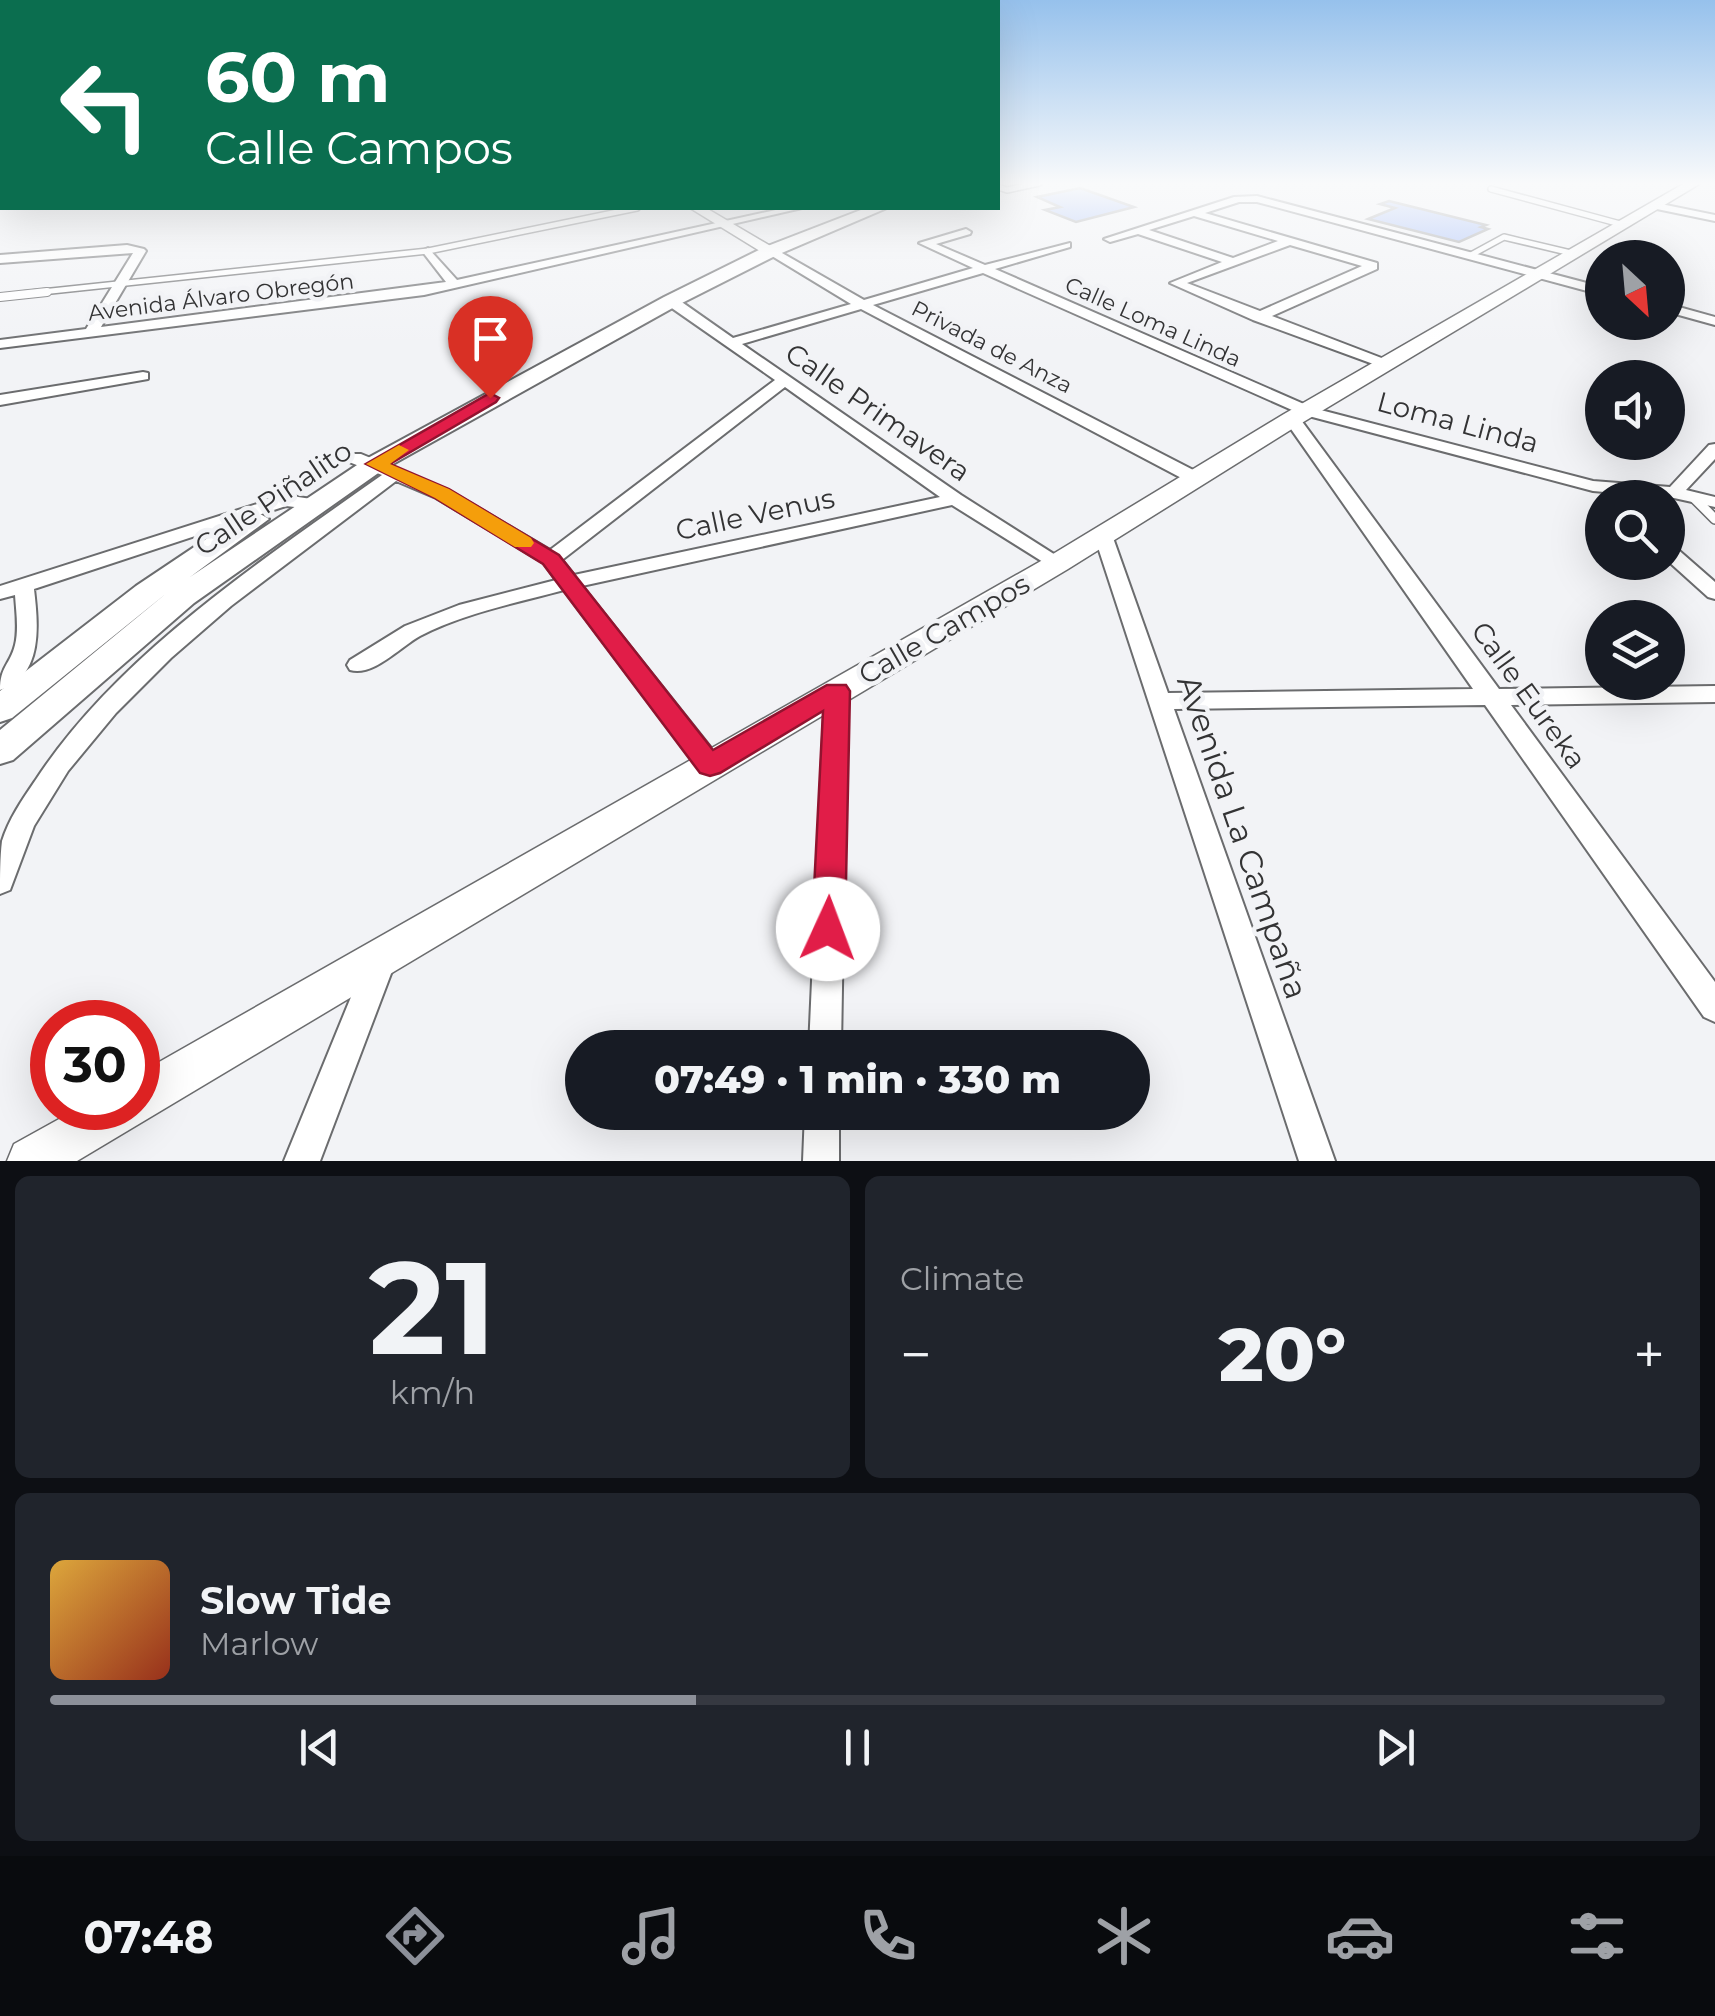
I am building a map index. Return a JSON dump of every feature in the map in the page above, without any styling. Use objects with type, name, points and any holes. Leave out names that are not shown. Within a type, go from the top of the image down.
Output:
[{"type":"main road","name":"Calle Piñalito","points":[[0,750],[183,596],[312,504],[543,352],[788,237]]},
{"type":"main road","name":"Calle Piñalito","points":[[0,709],[147,592],[284,500],[375,465],[765,248],[796,237]]},
{"type":"street","name":"Avenida Álvaro Obregón","points":[[0,344],[456,285],[668,237]]},
{"type":"street","points":[[748,237],[765,248]]},
{"type":"street","name":"Calle Loma Linda","points":[[945,237],[925,242],[1299,415]]},
{"type":"street","points":[[1159,237],[1233,262]]},
{"type":"street","points":[[1258,317],[1373,266],[1277,237]]},
{"type":"street","points":[[1400,237],[1585,286]]},
{"type":"street","name":"Calle Campos","points":[[160,1086],[1058,563],[1299,415],[1604,237]]},
{"type":"street","points":[[1290,241],[1176,283],[1387,366]]},
{"type":"street","points":[[730,343],[1066,245]]},
{"type":"street","name":"Privada de Anza","points":[[765,248],[863,306],[1195,478]]},
{"type":"street","points":[[0,260],[140,251],[92,332]]},
{"type":"street","points":[[428,251],[456,285]]},
{"type":"street","name":"Calle Primavera","points":[[670,301],[955,499],[1058,563]]},
{"type":"street","points":[[1685,313],[1715,321]]},
{"type":"street","points":[[0,400],[143,376]]},
{"type":"street","name":"Calle Venus","points":[[551,559],[783,381]]},
{"type":"street","name":"Loma Linda","points":[[1299,415],[1585,488]]},
{"type":"street","name":"Calle Eureka","points":[[1299,415],[1715,1008]]},
{"type":"street","points":[[1685,481],[1715,449]]},
{"type":"street","points":[[0,882],[7,850],[36,793],[91,724],[375,465],[442,494],[551,559],[710,765]]},
{"type":"street","name":"Loma Linda","points":[[1685,495],[1715,502]]},
{"type":"street","name":"Calle Venus","points":[[358,666],[413,631],[466,610],[567,582],[955,499]]},
{"type":"street","points":[[0,594],[284,500],[312,504]]},
{"type":"street","name":"Avenida La Campaña","points":[[1102,536],[1316,1161]]},
{"type":"street","points":[[1685,566],[1715,593]]},
{"type":"street","points":[[0,682],[24,658],[28,644],[24,585]]},
{"type":"street","points":[[826,1030],[836,691]]},
{"type":"street","points":[[1160,701],[1715,694]]},
{"type":"street","points":[[302,1161],[382,956]]},
{"type":"street","points":[[31,1161],[84,1130]]},
{"type":"street","points":[[821,1161],[822,1130]]},
{"type":"lane","points":[[0,297],[428,251],[495,237]]},
{"type":"lane","points":[[1471,256],[1502,237]]},
{"type":"lane","points":[[1509,237],[1576,254]]},
{"type":"lane","points":[[1693,497],[1715,519]]},
{"type":"building","points":[[1440,237],[1470,237],[1459,242]]},
{"type":"slow traffic","points":[[399,450],[375,464],[442,494],[523,543]]},
{"type":"route","points":[[490,398],[375,464],[442,494],[551,559],[710,765],[836,691],[828,929]]}]
